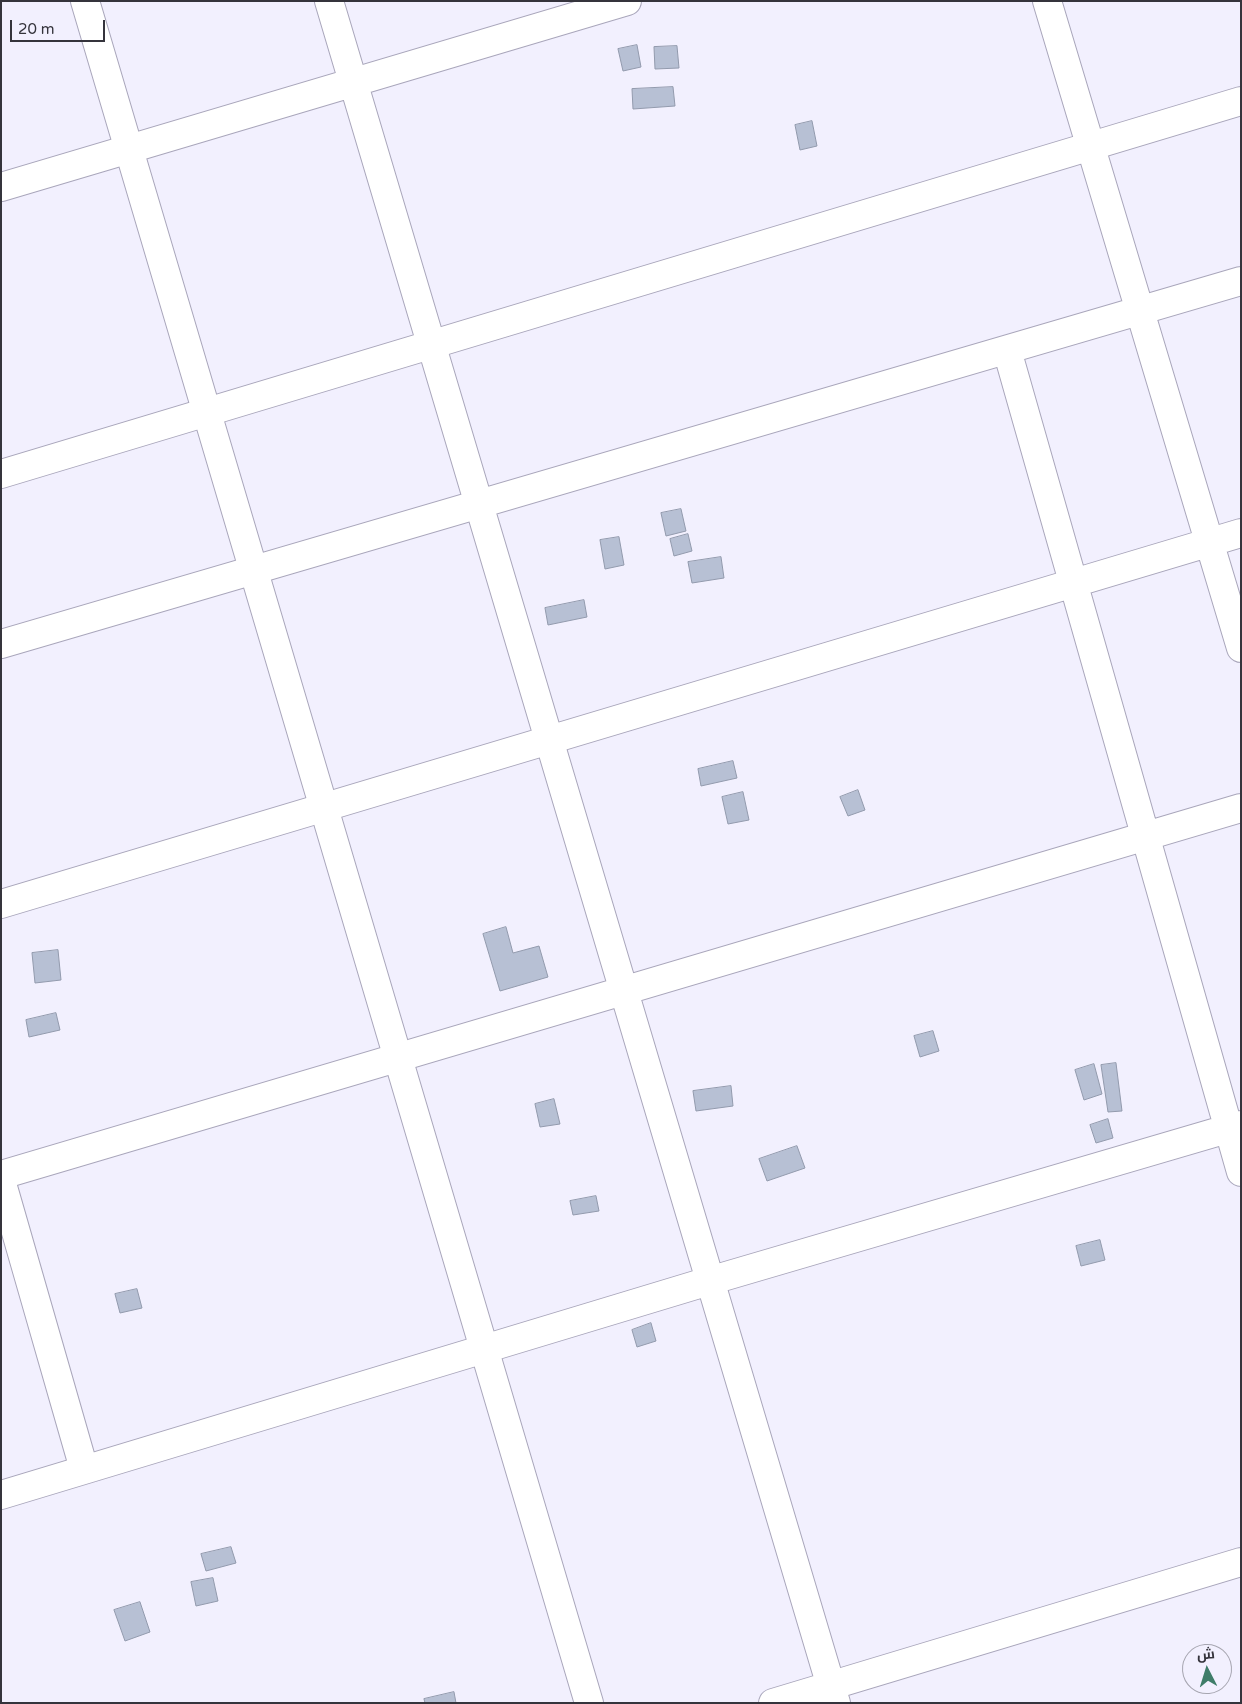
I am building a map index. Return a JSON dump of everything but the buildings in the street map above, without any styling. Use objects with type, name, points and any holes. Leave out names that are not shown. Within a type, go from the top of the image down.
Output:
[{"type":"street","points":[[85,1],[589,1703]]},
{"type":"street","points":[[329,1],[833,1694]]},
{"type":"street","points":[[1,187],[627,1]]},
{"type":"street","points":[[1047,1],[1241,648]]},
{"type":"street","points":[[1,474],[1241,102]]},
{"type":"street","points":[[1,644],[1241,281]]},
{"type":"street","points":[[1007,350],[1144,837],[1235,1127],[1241,1172]]},
{"type":"street","points":[[1,904],[1241,533]]},
{"type":"street","points":[[1,1175],[1241,808]]},
{"type":"street","points":[[1,1495],[484,1350],[709,1280],[1235,1127]]},
{"type":"street","points":[[1,1180],[84,1469]]},
{"type":"street","points":[[773,1703],[833,1694],[1241,1562]]}]
